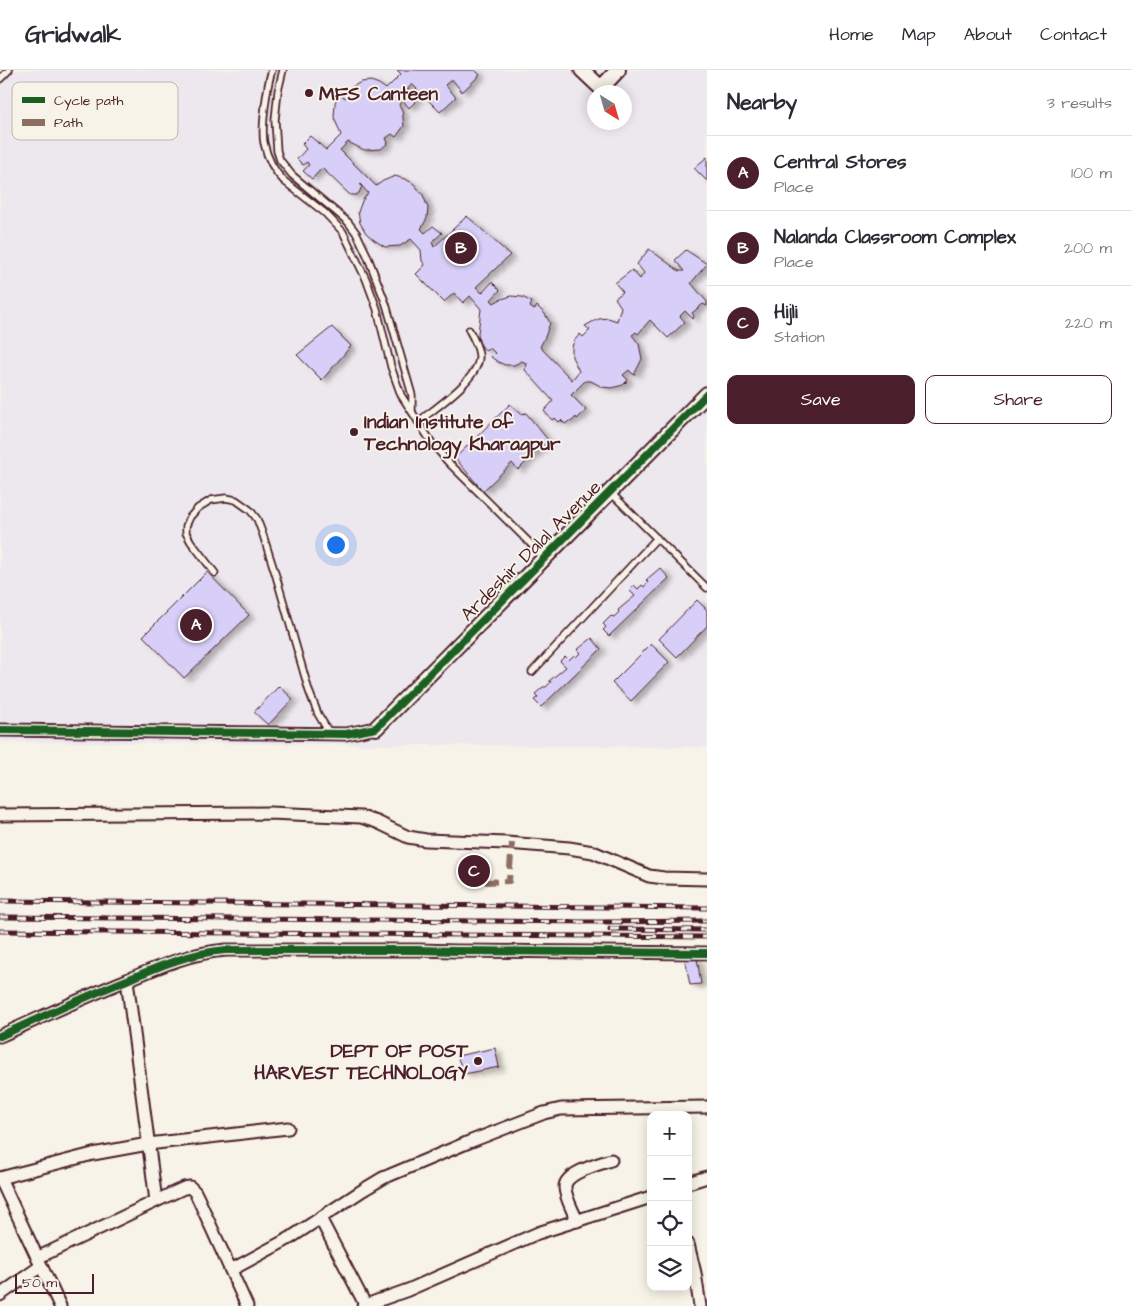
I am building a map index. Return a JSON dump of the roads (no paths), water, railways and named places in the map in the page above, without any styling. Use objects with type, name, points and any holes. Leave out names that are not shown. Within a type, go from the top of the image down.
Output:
[{"type":"street","points":[[582,70],[601,88],[618,70]]},
{"type":"street","name":"Ardeshir Dalal Avenue","points":[[376,728],[707,394]]},
{"type":"street","points":[[0,730],[346,734],[376,728]]},
{"type":"street","points":[[0,815],[270,813],[361,817],[377,822],[408,837],[426,840],[569,848],[593,852],[649,876],[707,879]]},
{"type":"street","points":[[0,1036],[80,999],[174,960],[226,950],[418,950],[707,954]]},
{"type":"street","points":[[127,980],[156,1201]]},
{"type":"street","points":[[231,1270],[290,1238],[383,1178],[544,1113],[562,1109],[707,1107]]},
{"type":"street","points":[[60,1306],[0,1178],[93,1154],[148,1144],[288,1128]]},
{"type":"street","points":[[577,1221],[566,1195],[566,1180],[584,1170],[611,1160]]},
{"type":"street","points":[[692,1182],[707,1177]]},
{"type":"street","points":[[0,1295],[39,1262],[156,1201],[184,1188],[190,1188],[198,1198],[248,1306]]},
{"type":"street","points":[[320,1218],[365,1306],[408,1290],[538,1233],[647,1198]]},
{"type":"street","points":[[688,1246],[700,1306]]},
{"type":"lane","points":[[0,79],[9,70]]},
{"type":"lane","points":[[272,70],[266,98],[264,130],[264,142],[272,165],[284,181],[324,213],[343,232],[366,279],[401,395],[432,443],[448,462],[545,558]]},
{"type":"lane","points":[[283,70],[278,91],[275,120],[277,152],[280,160],[292,175],[335,210],[357,234],[386,304],[412,395],[412,412]]},
{"type":"lane","points":[[418,422],[466,382],[475,371],[479,355],[469,330]]},
{"type":"lane","points":[[610,492],[707,588]]},
{"type":"lane","points":[[215,572],[191,542],[186,533],[186,526],[190,517],[198,508],[211,500],[226,498],[236,500],[250,510],[257,519],[276,576],[309,692],[318,714],[330,734]]},
{"type":"lane","points":[[532,672],[657,538]]},
{"type":"railway","points":[[0,901],[707,908]]},
{"type":"railway","points":[[0,917],[598,922],[707,921]]},
{"type":"railway","points":[[610,929],[707,930]]},
{"type":"railway","points":[[0,931],[707,937]]},
{"type":"place","name":"MFS Canteen","points":[[309,93]]},
{"type":"place","name":"Nalanda Classroom Complex","points":[[461,248]]},
{"type":"place","name":"Indian Institute of Technology Kharagpur","points":[[354,432]]},
{"type":"place","name":"Central Stores","points":[[196,625]]},
{"type":"place","name":"Hijli","points":[[474,871]]},
{"type":"place","name":"DEPT OF POST HARVEST TECHNOLOGY","points":[[478,1061]]}]
